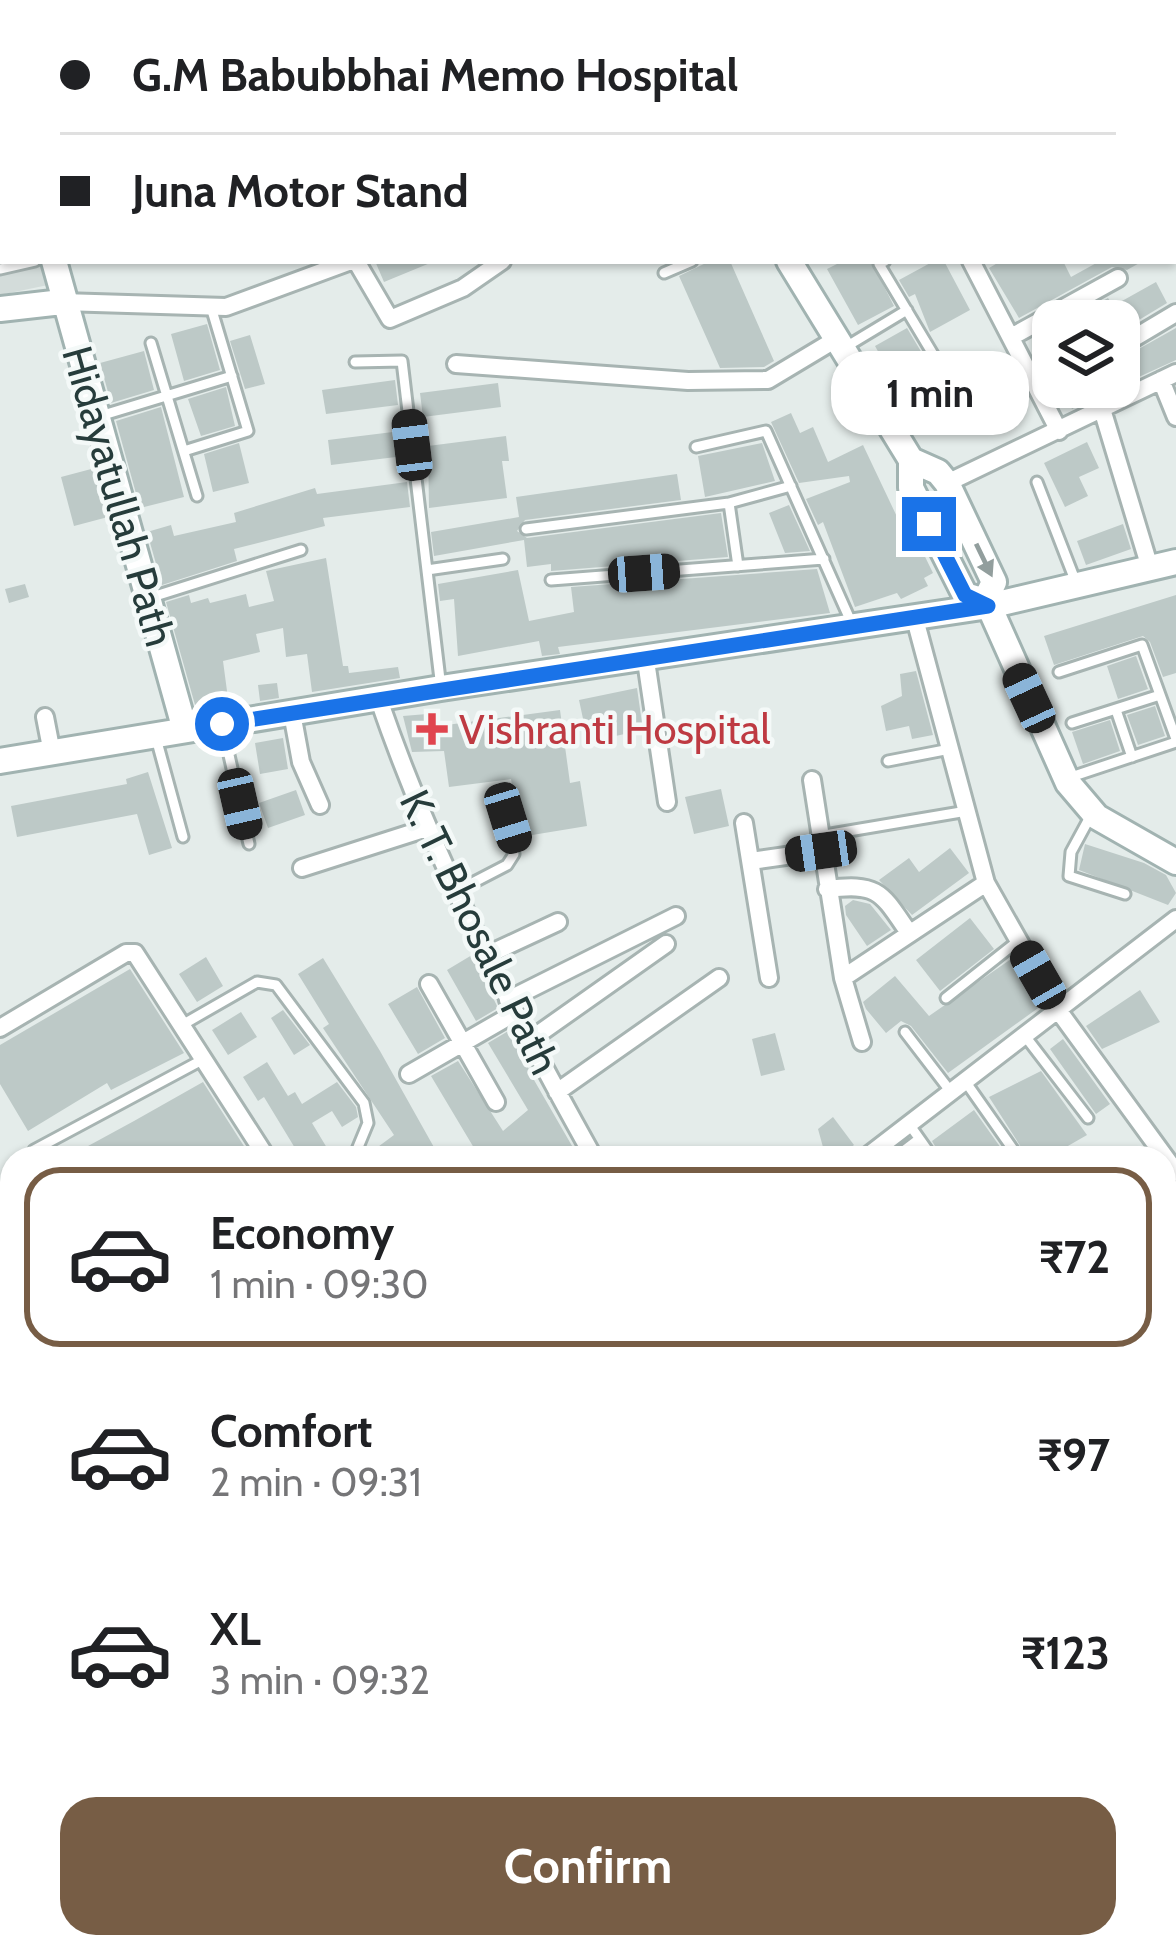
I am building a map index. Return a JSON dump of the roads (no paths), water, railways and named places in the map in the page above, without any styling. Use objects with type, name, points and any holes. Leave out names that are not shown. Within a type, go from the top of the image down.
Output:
[{"type":"street","name":"Hidayatullah Path","points":[[55,264],[184,730]]},
{"type":"street","points":[[0,308],[62,302],[211,307],[241,303],[345,264]]},
{"type":"street","points":[[355,264],[390,319],[463,288],[498,264]]},
{"type":"street","points":[[797,264],[911,460],[911,488],[965,595],[987,603]]},
{"type":"street","points":[[974,264],[1032,367]]},
{"type":"street","points":[[1011,337],[1118,278]]},
{"type":"street","points":[[1140,334],[1176,313]]},
{"type":"street","points":[[456,364],[688,381],[768,380],[841,344]]},
{"type":"street","points":[[947,483],[1168,377],[1176,417]]},
{"type":"street","points":[[1052,408],[1059,431]]},
{"type":"street","points":[[1102,410],[1150,568]]},
{"type":"street","points":[[911,460],[938,472],[947,483],[994,581],[987,603],[1066,779],[1092,812],[1176,862]]},
{"type":"street","points":[[0,761],[441,688],[916,619],[1176,562]]},
{"type":"street","points":[[916,619],[986,883],[1058,1010],[1157,1146]]},
{"type":"street","points":[[646,661],[667,802]]},
{"type":"street","name":"K. T. Bhosale Path","points":[[379,700],[424,829],[453,893],[585,1146]]},
{"type":"street","points":[[292,713],[301,762],[320,805]]},
{"type":"street","points":[[44,717],[52,752]]},
{"type":"street","points":[[812,780],[843,978],[862,1042]]},
{"type":"street","points":[[744,823],[769,978]]},
{"type":"street","points":[[302,868],[424,829]]},
{"type":"street","points":[[751,861],[820,844]]},
{"type":"street","points":[[843,978],[986,883]]},
{"type":"street","points":[[827,889],[865,885],[876,890],[909,932]]},
{"type":"street","points":[[409,1074],[512,1006],[676,916]]},
{"type":"street","points":[[895,1146],[958,1087],[1176,919]]},
{"type":"street","points":[[485,956],[558,922]]},
{"type":"street","points":[[530,1040],[666,944]]},
{"type":"street","points":[[0,1028],[125,953],[142,957],[259,1146]]},
{"type":"street","points":[[557,1092],[718,977]]},
{"type":"street","points":[[429,984],[496,1102]]},
{"type":"lane","points":[[664,273],[685,264]]},
{"type":"lane","points":[[879,264],[947,378],[886,415]]},
{"type":"lane","points":[[184,451],[248,431],[211,307]]},
{"type":"lane","points":[[841,344],[907,310]]},
{"type":"lane","points":[[152,343],[197,496]]},
{"type":"lane","points":[[355,362],[402,361],[441,688]]},
{"type":"lane","points":[[100,416],[232,376]]},
{"type":"lane","points":[[696,447],[766,431],[854,629]]},
{"type":"lane","points":[[1037,482],[1077,585]]},
{"type":"lane","points":[[526,529],[729,503],[791,487]]},
{"type":"lane","points":[[729,503],[738,566]]},
{"type":"lane","points":[[149,598],[301,550]]},
{"type":"lane","points":[[427,570],[503,559]]},
{"type":"lane","points":[[551,580],[824,559]]},
{"type":"lane","points":[[1059,671],[1142,646],[1176,741],[1066,779]]},
{"type":"lane","points":[[1072,723],[1160,695]]},
{"type":"lane","points":[[1116,710],[1132,757]]},
{"type":"lane","points":[[222,724],[249,844]]},
{"type":"lane","points":[[156,735],[183,837]]},
{"type":"lane","points":[[888,761],[950,749]]},
{"type":"lane","points":[[453,893],[507,865],[514,854],[499,792]]},
{"type":"lane","points":[[820,844],[967,811]]},
{"type":"lane","points":[[1092,812],[1071,852],[1069,876],[1125,894]]},
{"type":"lane","points":[[946,998],[1018,941]]},
{"type":"lane","points":[[181,1025],[257,982],[276,985],[364,1103],[368,1123],[358,1146]]},
{"type":"lane","points":[[905,1032],[1009,1146]]},
{"type":"lane","points":[[1025,1036],[1088,1118]]},
{"type":"lane","points":[[41,1146],[202,1060]]},
{"type":"lane","points":[[914,1132],[924,1146]]},
{"type":"place","name":"Vishranti Hospital","points":[[432,729]]}]
